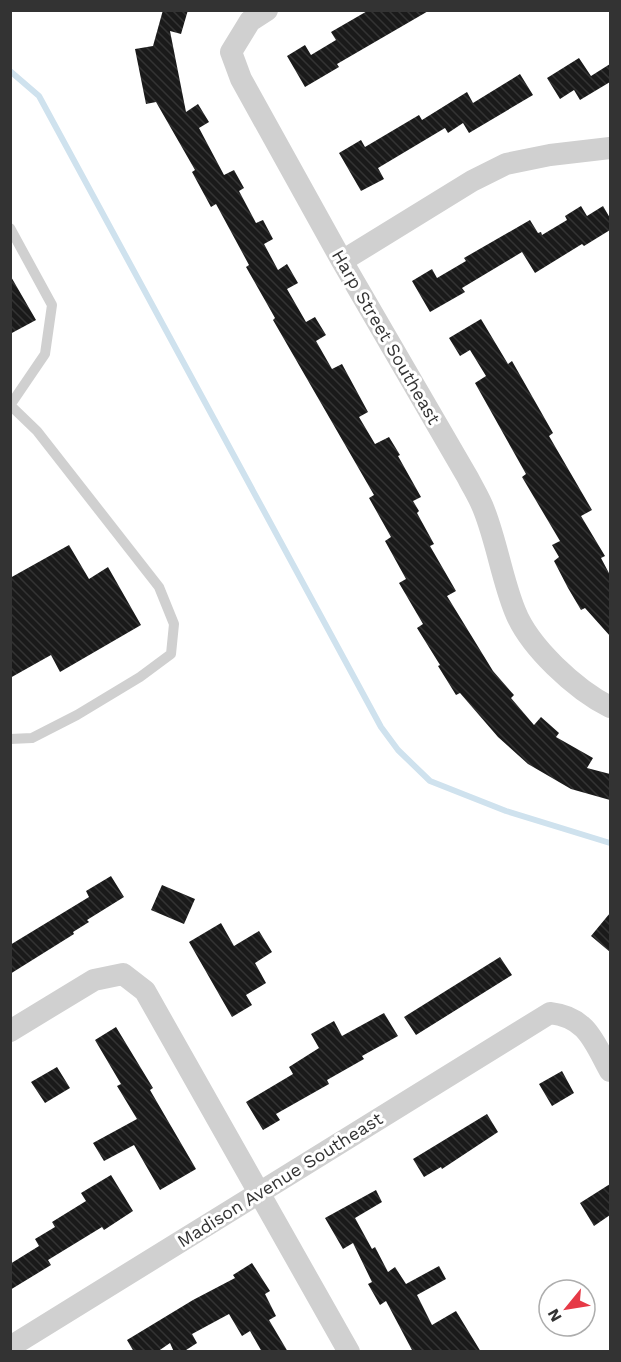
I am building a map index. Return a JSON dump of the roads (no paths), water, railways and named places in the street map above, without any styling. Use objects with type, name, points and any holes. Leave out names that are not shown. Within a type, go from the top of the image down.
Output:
[{"type":"street","name":"Harp Street Southeast","points":[[267,10],[250,21],[231,52],[241,79],[342,261],[468,478],[484,511],[510,598],[525,630],[553,665],[610,707]]},
{"type":"street","points":[[342,261],[472,182],[506,164],[550,155],[610,148]]},
{"type":"street","points":[[10,1031],[94,980],[123,974],[145,991],[350,1352]]},
{"type":"street","name":"Madison Avenue Southeast","points":[[10,1347],[550,1013],[566,1015],[584,1026],[610,1071]]},
{"type":"lane","points":[[10,228],[52,305],[45,354],[11,404],[37,431],[159,587],[174,624],[171,654],[140,677],[77,716],[32,738],[10,740]]},
{"type":"waterway","points":[[10,71],[39,96],[381,727],[398,750],[430,781],[506,811],[610,843]]}]
